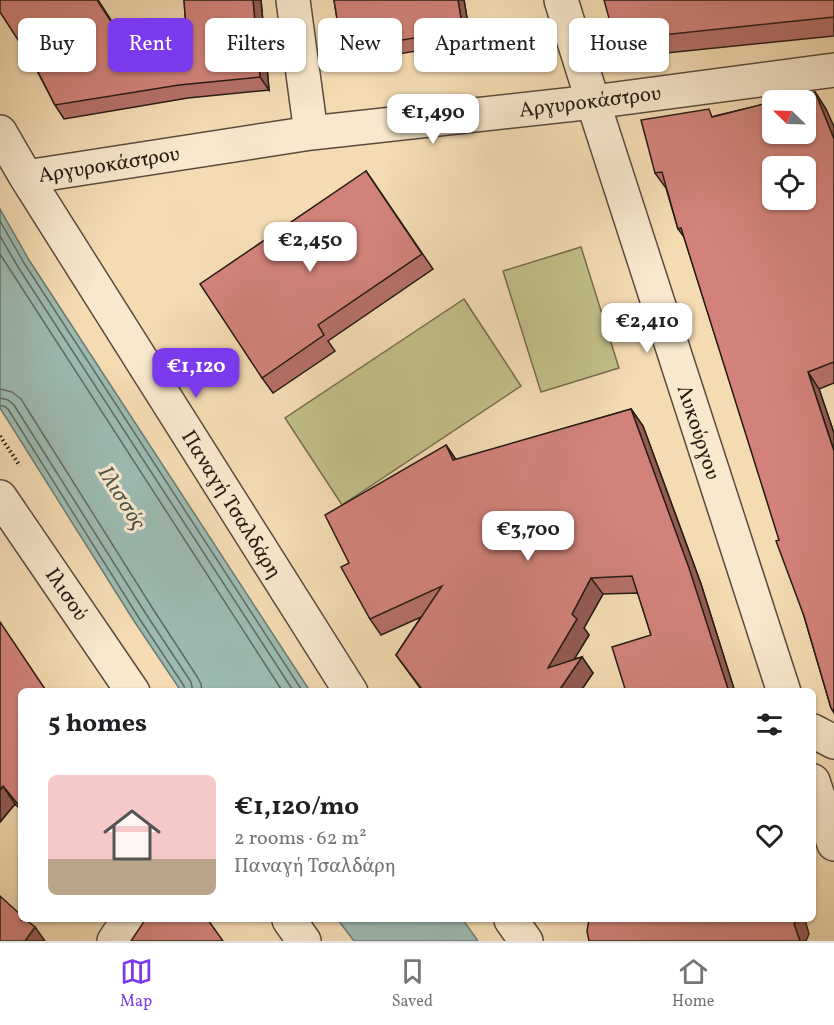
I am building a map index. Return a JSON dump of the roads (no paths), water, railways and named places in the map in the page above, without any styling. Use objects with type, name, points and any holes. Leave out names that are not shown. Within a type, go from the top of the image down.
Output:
[{"type":"street","points":[[293,0],[310,133]]},
{"type":"street","name":"Λυκούργου","points":[[561,0],[783,688]]},
{"type":"street","name":"Αργυροκάστρου","points":[[26,177],[310,133],[593,102],[834,70]]},
{"type":"street","name":"Παναγή Τσαλδάρη","points":[[0,132],[26,177],[348,688]]},
{"type":"street","name":"Ιλισού","points":[[0,497],[130,688]]},
{"type":"street","points":[[816,733],[834,742]]},
{"type":"street","points":[[816,790],[834,844]]},
{"type":"street","points":[[114,941],[127,922]]},
{"type":"street","points":[[290,922],[304,941]]},
{"type":"street","points":[[512,922],[526,941]]},
{"type":"water","name":"Ιλισσός","points":[[0,209],[29,260],[308,688],[179,688],[134,621],[0,408]]},
{"type":"water","points":[[340,922],[464,922],[478,941],[354,941]]}]
